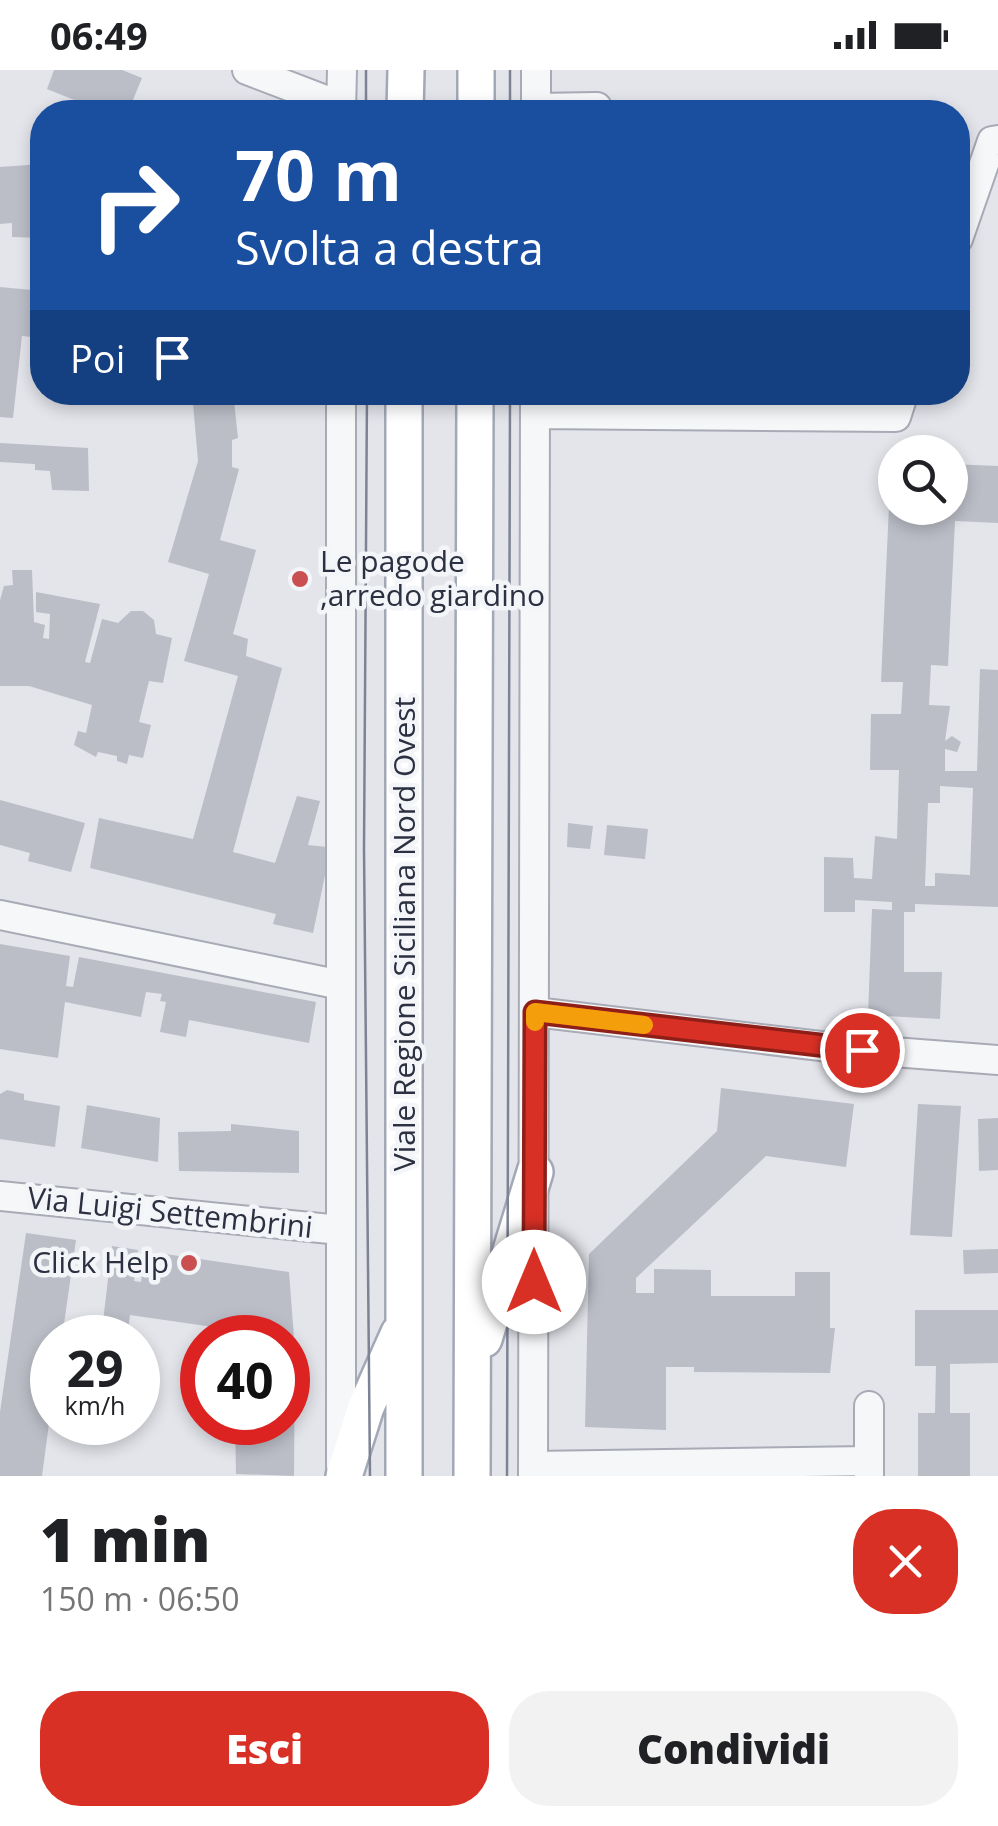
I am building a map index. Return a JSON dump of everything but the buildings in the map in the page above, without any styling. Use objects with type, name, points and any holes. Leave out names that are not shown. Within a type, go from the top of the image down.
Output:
[{"type":"main road","points":[[405,100],[406,70]]},
{"type":"main road","points":[[476,70],[476,100]]},
{"type":"main road","name":"Viale Regione Siciliana Nord Ovest","points":[[404,405],[404,1476]]},
{"type":"main road","points":[[472,1476],[475,405]]},
{"type":"main road","points":[[472,1378],[535,1172]]},
{"type":"main road","points":[[342,1476],[366,1407],[406,1318]]},
{"type":"street","points":[[247,70],[304,82],[329,100]]},
{"type":"street","points":[[342,70],[342,100]]},
{"type":"street","points":[[536,70],[536,100]]},
{"type":"street","points":[[970,204],[992,141],[998,140]]},
{"type":"street","points":[[341,405],[342,1476]]},
{"type":"street","points":[[537,405],[533,1471],[869,1468],[869,1406]]},
{"type":"street","points":[[657,405],[896,417],[900,405]]},
{"type":"street","points":[[0,916],[341,984]]},
{"type":"street","points":[[535,1012],[828,1047],[998,1060]]},
{"type":"street","name":"Via Luigi Settembrini","points":[[0,1196],[340,1230]]},
{"type":"tram line","points":[[366,70],[366,100]]},
{"type":"tram line","points":[[510,70],[510,100]]},
{"type":"tram line","points":[[367,405],[364,849],[370,1476]]},
{"type":"tram line","points":[[507,1476],[510,405]]},
{"type":"slow traffic","points":[[535,1022],[535,1012],[644,1025]]},
{"type":"place","name":"Le pagode ,arredo giardino","points":[[300,579]]},
{"type":"place","name":"Click Help","points":[[189,1263]]},
{"type":"route","points":[[534,1282],[535,1012],[862,1050]]}]
